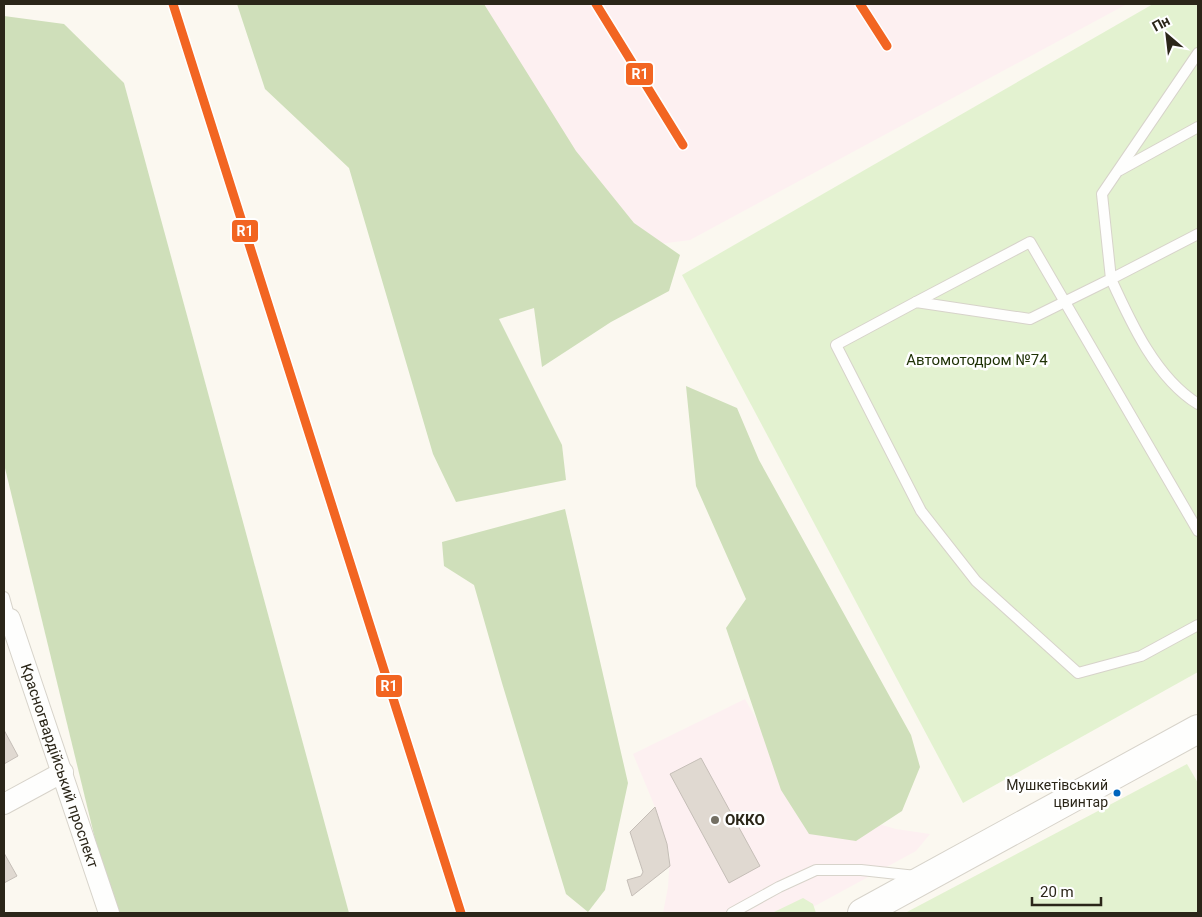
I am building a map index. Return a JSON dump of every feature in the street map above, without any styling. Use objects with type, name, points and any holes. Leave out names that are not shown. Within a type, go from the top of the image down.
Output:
[{"type":"main road","points":[[862,913],[1198,729]]},
{"type":"street","name":"Красногвардійський проспект","points":[[7,619],[63,772],[109,913]]},
{"type":"street","points":[[4,804],[63,772]]},
{"type":"lane","points":[[1198,53],[1102,194],[1111,280],[1134,331],[1181,393],[1198,404]]},
{"type":"lane","points":[[1117,172],[1198,127]]},
{"type":"lane","points":[[916,302],[1030,319],[1111,280],[1198,234]]},
{"type":"lane","points":[[1198,531],[1030,242],[836,345],[921,511],[976,581],[1078,673],[1141,656],[1198,625]]},
{"type":"lane","points":[[4,597],[7,619]]},
{"type":"lane","points":[[732,913],[779,886],[816,870],[861,870],[927,877]]},
{"type":"shaded area","points":[[443,4],[1127,4],[690,240],[644,246]]},
{"type":"shaded area","name":"ОККО","points":[[745,699],[776,754],[868,821],[896,829],[930,834],[916,851],[802,913],[663,913],[668,887],[670,855],[655,807],[633,754]]},
{"type":"green space","points":[[237,4],[484,4],[576,151],[634,223],[680,255],[669,291],[611,322],[542,367],[534,308],[499,319],[562,445],[566,480],[456,502],[433,454],[349,168],[265,89]]},
{"type":"green space","name":"Автомотодром №74","points":[[1153,4],[1198,4],[1198,672],[963,803],[682,275]]},
{"type":"green space","points":[[4,16],[64,24],[124,83],[349,913],[113,913],[4,464]]},
{"type":"green space","points":[[686,386],[737,408],[759,460],[911,735],[920,767],[902,811],[856,841],[809,834],[781,790],[726,628],[746,599],[696,486]]},
{"type":"green space","points":[[565,509],[628,783],[605,890],[588,912],[566,894],[474,585],[444,566],[442,542]]},
{"type":"green space","name":"Мушкетівський цвинтар","points":[[1187,764],[1198,783],[1198,913],[905,913]]},
{"type":"green space","points":[[803,898],[813,904],[816,913],[772,913]]},
{"type":"building","points":[[4,730],[18,756],[4,764]]},
{"type":"building","name":"ОККО","points":[[701,758],[760,866],[729,883],[670,774]]},
{"type":"building","points":[[655,807],[667,844],[670,866],[632,896],[627,880],[641,876],[643,872],[630,832]]},
{"type":"building","points":[[4,853],[17,876],[4,883]]},
{"type":"transit line","name":"R1","points":[[173,4],[461,913]]},
{"type":"transit line","name":"R1","points":[[596,4],[683,145]]},
{"type":"transit line","name":"R1","points":[[860,4],[887,46]]},
{"type":"place","name":"Мушкетівський цвинтар","points":[[1117,793]]},
{"type":"place","name":"ОККО","points":[[715,820]]}]
